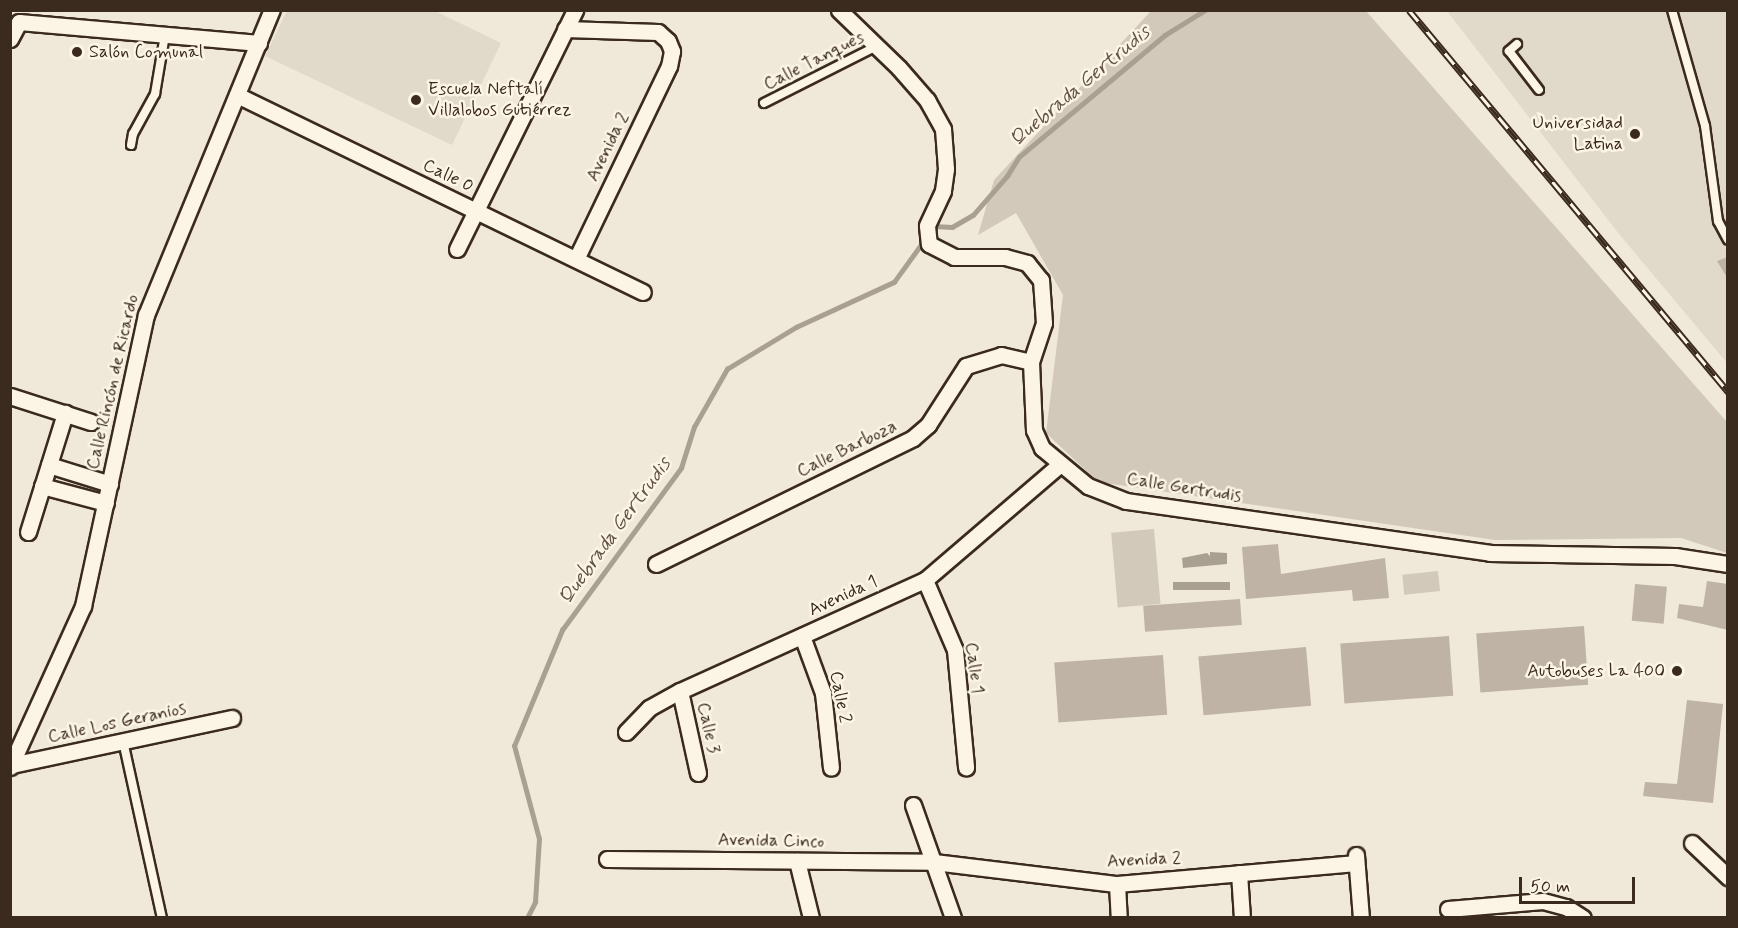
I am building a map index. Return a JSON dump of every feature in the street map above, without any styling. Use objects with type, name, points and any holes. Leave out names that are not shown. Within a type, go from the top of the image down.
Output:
[{"type":"street","name":"Calle Rincón de Ricardo","points":[[11,766],[83,606],[146,315],[272,10]]},
{"type":"street","points":[[457,249],[574,10]]},
{"type":"street","name":"Calle Gertrudis","points":[[839,10],[878,46],[927,100],[943,129],[946,169],[936,207],[927,226],[928,244],[947,256],[1005,257],[1028,263],[1041,280],[1044,323],[1030,362],[1034,430],[1042,448],[1058,466],[1088,486],[1126,501],[1490,553],[1675,556],[1728,564]]},
{"type":"street","points":[[10,39],[19,22],[259,43]]},
{"type":"street","name":"Avenida 2","points":[[565,30],[658,32],[668,41],[672,51],[669,66],[576,259]]},
{"type":"street","name":"Calle 0","points":[[237,95],[643,292]]},
{"type":"street","name":"Calle Barboza","points":[[656,564],[913,438],[928,425],[966,366],[1002,355],[1030,362]]},
{"type":"street","points":[[10,396],[91,422]]},
{"type":"street","points":[[28,532],[65,413]]},
{"type":"street","points":[[49,465],[110,484]]},
{"type":"street","name":"Avenida 1","points":[[626,732],[649,708],[680,691],[925,580],[1058,466]]},
{"type":"street","points":[[42,486],[106,503]]},
{"type":"street","name":"Calle 1","points":[[925,580],[955,650],[966,767]]},
{"type":"street","name":"Calle 2","points":[[802,636],[823,693],[831,768]]},
{"type":"street","name":"Calle 3","points":[[680,691],[698,773]]},
{"type":"street","name":"Calle Los Geranios","points":[[11,766],[232,718]]},
{"type":"street","points":[[913,805],[953,918]]},
{"type":"street","points":[[1692,843],[1728,877]]},
{"type":"street","name":"Avenida Cinco","points":[[607,859],[934,862]]},
{"type":"street","name":"Avenida 2","points":[[934,862],[1117,884],[1356,859],[1361,918]]},
{"type":"street","points":[[797,861],[811,918]]},
{"type":"street","points":[[1239,873],[1242,918]]},
{"type":"street","points":[[1117,884],[1119,918]]},
{"type":"street","points":[[1448,909],[1543,901],[1566,907],[1583,918]]},
{"type":"lane","points":[[1672,10],[1705,126],[1718,221],[1728,240]]},
{"type":"lane","points":[[131,145],[155,94],[165,35]]},
{"type":"lane","points":[[1517,44],[1509,51],[1539,90]]},
{"type":"lane","name":"Calle Tanques","points":[[764,103],[878,46]]},
{"type":"lane","points":[[123,741],[162,918]]},
{"type":"shaded area","name":"Escuela Neftalí Villalobos Gutiérrez","points":[[287,11],[435,11],[501,43],[452,145],[265,56]]},
{"type":"shaded area","points":[[1151,11],[1366,11],[1727,422],[1727,553],[1681,538],[1495,540],[1098,482],[1046,433],[1063,295],[1016,213],[978,235],[994,180]]},
{"type":"shaded area","name":"Universidad Latina","points":[[1447,11],[1727,11],[1727,363],[1619,234]]},
{"type":"shaded area","points":[[1154,529],[1161,604],[1118,607],[1111,533]]},
{"type":"shaded area","points":[[1210,552],[1227,553],[1227,564],[1183,568],[1182,558],[1207,553],[1210,556]]},
{"type":"shaded area","points":[[1438,571],[1440,591],[1404,595],[1402,575]]},
{"type":"shaded area","points":[[1173,582],[1230,582],[1230,590],[1173,590]]},
{"type":"building","points":[[1728,257],[1728,279],[1717,261]]},
{"type":"building","points":[[1278,544],[1281,574],[1385,558],[1389,598],[1353,601],[1352,590],[1246,599],[1242,547]]},
{"type":"building","points":[[1707,581],[1728,584],[1728,630],[1677,618],[1679,604],[1703,607]]},
{"type":"building","points":[[1635,584],[1667,587],[1664,624],[1632,621]]},
{"type":"building","points":[[1240,599],[1242,625],[1145,632],[1143,606]]},
{"type":"building","points":[[1584,626],[1588,685],[1480,692],[1476,634]]},
{"type":"building","points":[[1449,636],[1453,696],[1344,703],[1340,644]]},
{"type":"building","points":[[1306,647],[1311,706],[1204,715],[1198,656]]},
{"type":"building","points":[[1163,655],[1167,715],[1058,722],[1054,663]]},
{"type":"building","points":[[1687,700],[1723,704],[1713,803],[1643,796],[1645,782],[1677,784]]},
{"type":"waterway","name":"Quebrada Gertrudis","points":[[931,229],[934,226],[952,227],[973,215],[1007,176],[1019,157],[1165,35],[1205,10]]},
{"type":"waterway","name":"Quebrada Gertrudis","points":[[527,918],[535,902],[539,839],[514,746],[562,630],[681,468],[694,427],[727,369],[796,327],[894,282],[925,239]]},
{"type":"railway","points":[[1409,10],[1728,392]]},
{"type":"place","name":"Salón Comunal","points":[[77,52]]},
{"type":"place","name":"Escuela Neftalí Villalobos Gutiérrez","points":[[416,100]]},
{"type":"place","name":"Universidad Latina","points":[[1635,134]]},
{"type":"place","name":"Autobuses La 400","points":[[1677,671]]}]
